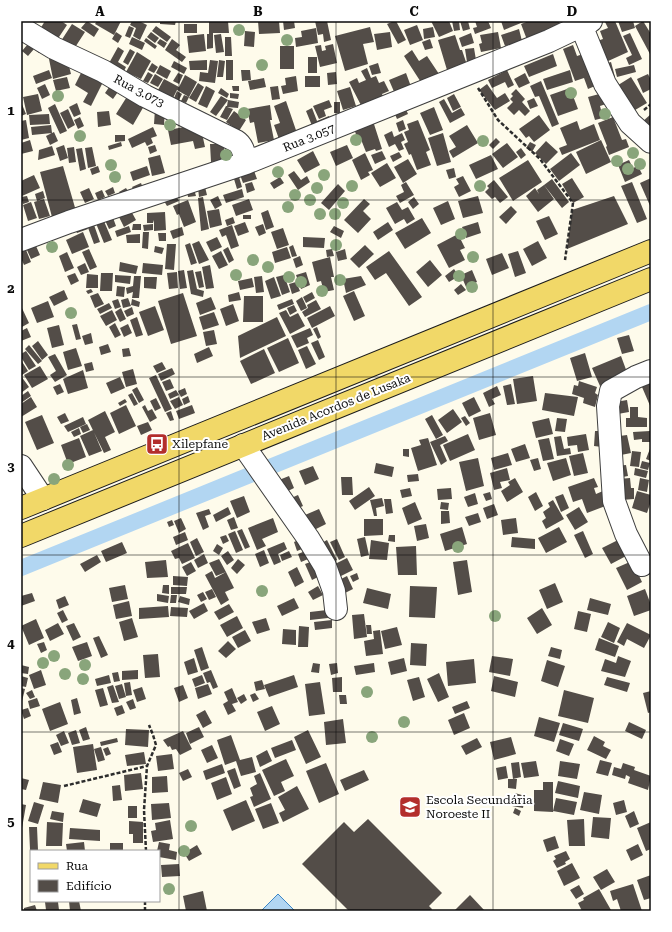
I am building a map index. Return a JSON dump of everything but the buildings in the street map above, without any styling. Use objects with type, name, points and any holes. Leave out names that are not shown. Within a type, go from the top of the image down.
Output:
[{"type":"main road","name":"Avenida Acordos de Lusaka","points":[[21,508],[651,251]]},
{"type":"main road","name":"Avenida Acordos de Lusaka","points":[[21,536],[651,279]]},
{"type":"street","name":"Rua 3.057","points":[[21,240],[68,222],[246,163],[549,41],[586,23]]},
{"type":"street","points":[[586,23],[605,84],[630,123],[651,142]]},
{"type":"street","name":"Rua 3.073","points":[[21,28],[54,48],[103,72],[145,96],[236,141],[241,144],[246,163]]},
{"type":"street","points":[[642,565],[626,534],[614,501],[608,406],[611,392],[636,377],[651,371]]},
{"type":"street","points":[[243,445],[308,538],[325,566],[334,591],[336,609]]},
{"type":"street","points":[[21,466],[43,499]]},
{"type":"path","points":[[468,74],[498,120],[540,159],[573,203],[565,260]]},
{"type":"path","points":[[146,850],[144,810],[147,766],[156,745],[154,735],[149,725]]},
{"type":"path","points":[[64,786],[147,766]]},
{"type":"water","points":[[278,894],[295,911],[261,911]]},
{"type":"waterway","points":[[21,568],[651,312]]},
{"type":"place","name":"Xilepfane","points":[[157,444]]},
{"type":"place","name":"Escola Secundária Noroeste II","points":[[410,807]]}]
